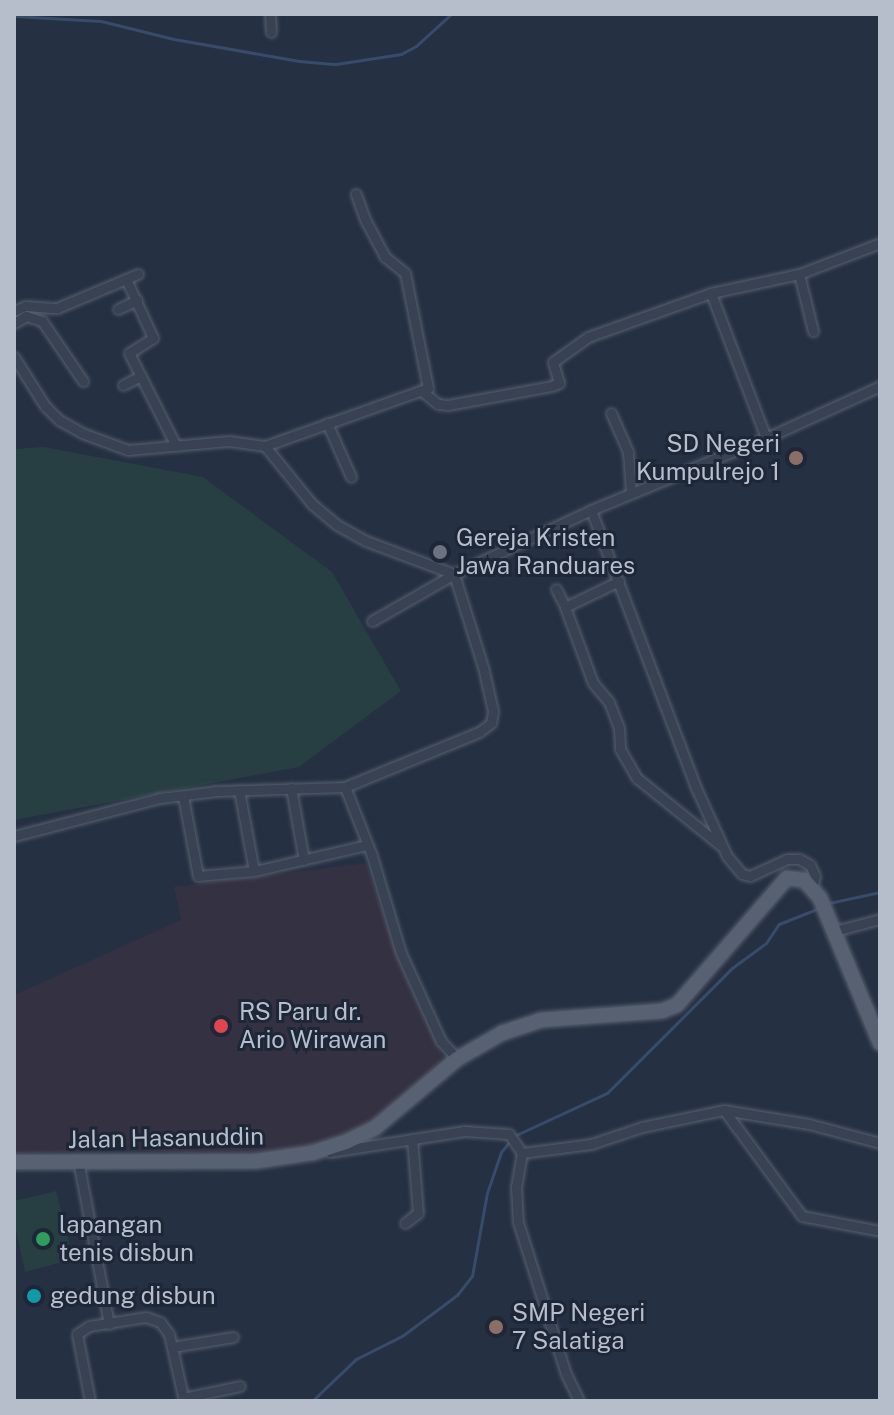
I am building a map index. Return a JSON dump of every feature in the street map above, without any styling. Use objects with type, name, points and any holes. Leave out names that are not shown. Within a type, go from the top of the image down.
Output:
[{"type":"main road","name":"Jalan Hasanuddin","points":[[14,1162],[229,1163],[312,1153],[375,1128],[457,1059],[502,1033],[541,1020],[662,1011],[677,1005],[787,878],[812,889]]},
{"type":"main road","points":[[812,889],[835,931],[880,1043]]},
{"type":"street","points":[[270,14],[271,32]]},
{"type":"street","points":[[14,357],[45,406],[59,420],[82,433],[128,450],[229,441],[265,446],[423,392],[429,382],[405,273],[385,257],[366,222],[356,194]]},
{"type":"street","points":[[423,392],[438,404],[448,405],[552,386],[559,383],[553,362],[588,337],[711,293],[799,274],[880,243]]},
{"type":"street","points":[[14,311],[25,306],[57,308],[138,274]]},
{"type":"street","points":[[799,274],[813,331]]},
{"type":"street","points":[[126,279],[153,338],[125,355],[141,376],[176,446]]},
{"type":"street","points":[[711,293],[766,438]]},
{"type":"street","points":[[118,309],[137,300]]},
{"type":"street","points":[[14,323],[26,316],[38,318],[83,381]]},
{"type":"street","points":[[123,385],[141,376]]},
{"type":"street","points":[[372,621],[454,574],[591,510],[766,438],[880,386]]},
{"type":"street","points":[[611,413],[628,452],[631,493]]},
{"type":"street","points":[[327,423],[351,477]]},
{"type":"street","points":[[265,446],[312,504],[337,525],[366,541],[454,574]]},
{"type":"street","points":[[591,510],[696,788],[723,848],[735,867],[750,876],[778,862],[799,859],[810,865],[815,876],[812,889]]},
{"type":"street","points":[[14,836],[183,796],[239,790],[345,787],[402,761],[463,740],[491,723],[493,711],[483,667],[454,574]]},
{"type":"street","points":[[565,607],[619,581]]},
{"type":"street","points":[[556,589],[593,683],[609,702],[619,728],[620,749],[637,778],[723,848]]},
{"type":"street","points":[[345,787],[401,953],[441,1041],[457,1059]]},
{"type":"street","points":[[291,788],[304,860]]},
{"type":"street","points":[[239,790],[254,871]]},
{"type":"street","points":[[183,796],[198,876],[254,871],[367,845]]},
{"type":"street","points":[[835,931],[880,919]]},
{"type":"street","points":[[522,1153],[591,1144],[642,1127],[724,1110],[809,1124],[880,1143]]},
{"type":"street","points":[[724,1110],[802,1216],[880,1231]]},
{"type":"street","points":[[312,1153],[464,1131],[499,1131],[513,1139],[522,1153],[516,1186],[518,1222],[566,1374],[579,1401]]},
{"type":"street","points":[[405,1223],[418,1213],[412,1139]]},
{"type":"street","points":[[78,1160],[109,1324]]},
{"type":"street","points":[[90,1401],[77,1334],[89,1326],[154,1317],[165,1328],[172,1347],[184,1400],[240,1386]]},
{"type":"street","points":[[172,1347],[233,1337]]},
{"type":"shaded area","name":"RS Paru dr. Ario Wirawan","points":[[366,863],[401,966],[443,1057],[420,1085],[371,1125],[305,1150],[254,1157],[124,1150],[14,1154],[14,995],[181,920],[174,887]]},
{"type":"green space","points":[[44,447],[203,477],[332,572],[401,691],[299,767],[14,820],[14,449]]},
{"type":"green space","name":"lapangan tenis disbun","points":[[56,1191],[73,1259],[25,1272],[14,1220],[14,1201]]},
{"type":"waterway","points":[[14,16],[101,21],[174,39],[299,61],[336,64],[401,54],[416,46],[451,14]]},
{"type":"waterway","points":[[829,903],[880,892]]},
{"type":"waterway","points":[[514,1136],[607,1093],[732,968],[766,943],[779,924],[819,908]]},
{"type":"waterway","points":[[312,1401],[356,1359],[402,1336],[457,1295],[472,1276],[487,1193],[501,1152],[509,1142]]},
{"type":"place","name":"SD Negeri Kumpulrejo 1","points":[[796,458]]},
{"type":"place","name":"Gereja Kristen Jawa Randuares","points":[[440,552]]},
{"type":"place","name":"RS Paru dr. Ario Wirawan","points":[[221,1026]]},
{"type":"place","name":"lapangan tenis disbun","points":[[43,1239]]},
{"type":"place","name":"gedung disbun","points":[[34,1296]]},
{"type":"place","name":"SMP Negeri 7 Salatiga","points":[[496,1327]]}]
